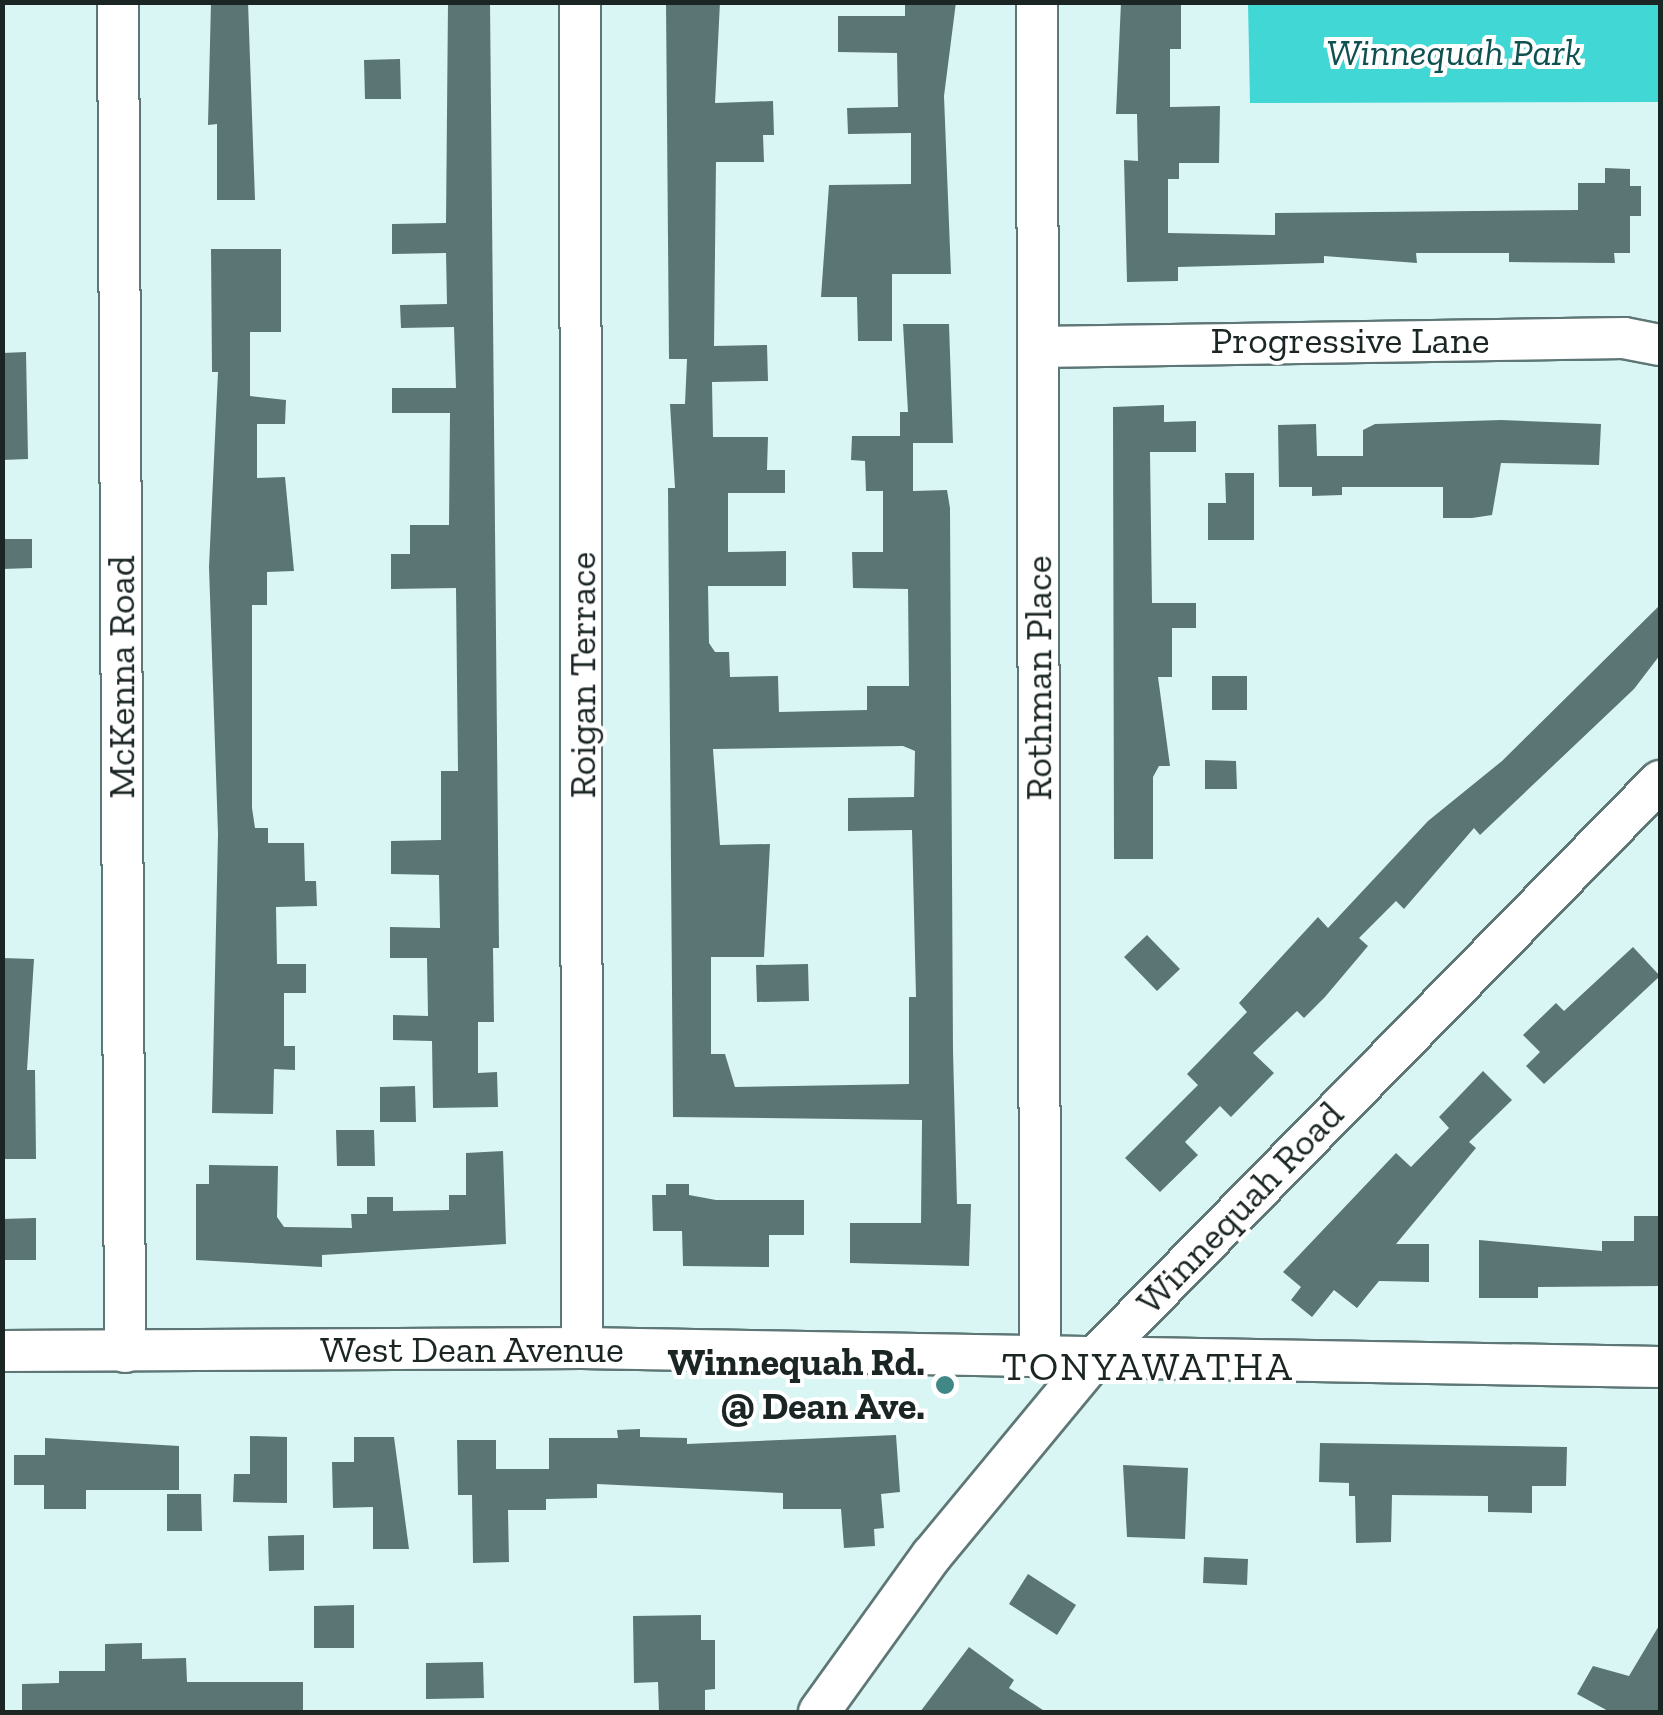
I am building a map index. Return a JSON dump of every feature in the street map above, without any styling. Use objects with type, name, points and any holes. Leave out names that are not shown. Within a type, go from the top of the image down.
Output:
[{"type":"street","name":"McKenna Road","points":[[118,2],[124,1352]]},
{"type":"street","name":"Roigan Terrace","points":[[580,2],[582,1348]]},
{"type":"street","name":"Rothman Place","points":[[1037,2],[1040,1352]]},
{"type":"street","name":"Progressive Lane","points":[[1039,347],[1624,338],[1660,345]]},
{"type":"street","name":"Winnequah Road","points":[[819,1712],[932,1555],[1099,1353],[1660,781]]},
{"type":"street","name":"West Dean Avenue","points":[[2,1350],[582,1348],[1040,1352],[1228,1363],[1660,1367]]},
{"type":"green space","name":"Winnequah Park","points":[[1248,3],[1660,3],[1660,102],[1250,103]]},
{"type":"building","points":[[211,2],[248,2],[255,200],[217,200],[217,124],[208,125]]},
{"type":"building","points":[[448,2],[490,2],[499,948],[493,948],[494,1022],[478,1022],[478,1073],[497,1072],[498,1107],[433,1108],[432,1041],[393,1040],[393,1015],[428,1016],[427,958],[390,958],[390,927],[440,928],[439,875],[391,874],[391,841],[441,840],[441,771],[458,771],[456,588],[391,589],[391,554],[410,554],[410,525],[449,525],[450,413],[392,413],[392,388],[456,388],[454,327],[401,328],[400,305],[447,304],[446,253],[392,254],[392,224],[446,223]]},
{"type":"building","points":[[666,2],[720,2],[715,103],[773,101],[774,135],[763,135],[764,162],[716,162],[714,346],[767,345],[768,381],[712,382],[713,437],[768,437],[767,470],[785,470],[785,493],[728,493],[728,552],[786,551],[786,586],[708,586],[709,643],[715,652],[729,652],[730,677],[778,676],[779,712],[867,710],[867,686],[909,686],[908,589],[853,588],[852,552],[883,552],[883,491],[866,491],[865,461],[851,460],[852,436],[900,436],[900,412],[908,412],[903,324],[949,324],[953,443],[913,443],[913,491],[947,490],[950,508],[953,1051],[957,1204],[971,1204],[969,1266],[850,1263],[850,1223],[921,1223],[922,1120],[673,1117],[668,488],[675,488],[670,404],[685,404],[687,359],[669,359]],"holes":[[[903,746],[915,751],[914,797],[848,798],[848,831],[912,830],[916,997],[909,997],[909,1084],[735,1087],[725,1054],[711,1054],[711,957],[764,957],[770,844],[720,845],[713,749]]]},
{"type":"building","points":[[905,2],[956,2],[944,96],[951,274],[892,274],[892,341],[858,341],[857,297],[821,297],[829,185],[911,184],[911,133],[848,134],[847,108],[898,107],[897,53],[838,52],[838,16],[905,16]]},
{"type":"building","points":[[1121,2],[1181,2],[1181,49],[1170,49],[1170,107],[1220,106],[1219,163],[1179,163],[1179,179],[1168,179],[1168,233],[1275,235],[1275,213],[1578,210],[1578,183],[1605,183],[1605,168],[1630,169],[1630,186],[1641,186],[1641,216],[1630,216],[1630,253],[1614,253],[1615,263],[1509,262],[1509,253],[1416,253],[1417,263],[1324,256],[1324,263],[1178,267],[1178,281],[1127,282],[1124,160],[1138,161],[1137,114],[1116,114]]},
{"type":"building","points":[[400,59],[401,99],[365,99],[364,60]]},
{"type":"building","points":[[211,249],[281,249],[281,332],[250,332],[250,396],[286,400],[285,424],[257,424],[257,478],[285,477],[294,571],[267,572],[267,605],[252,605],[252,808],[255,828],[268,828],[268,843],[304,843],[305,881],[316,881],[317,906],[276,907],[277,964],[306,964],[306,993],[284,993],[284,1046],[295,1046],[295,1070],[274,1069],[273,1114],[212,1113],[218,834],[209,567],[218,372],[212,372]]},
{"type":"building","points":[[26,352],[28,459],[2,460],[2,353]]},
{"type":"building","points":[[1164,405],[1164,422],[1196,421],[1196,452],[1150,452],[1152,603],[1196,603],[1196,628],[1172,628],[1172,677],[1158,677],[1170,766],[1159,766],[1153,777],[1153,859],[1114,859],[1113,407]]},
{"type":"building","points":[[1501,420],[1601,424],[1599,465],[1501,463],[1492,515],[1472,518],[1443,518],[1443,487],[1342,487],[1342,495],[1312,496],[1312,487],[1279,487],[1278,425],[1316,424],[1317,456],[1363,456],[1363,430],[1375,424]]},
{"type":"building","points":[[1225,473],[1254,473],[1254,540],[1208,540],[1208,503],[1226,503]]},
{"type":"building","points":[[2,539],[32,539],[32,568],[2,569]]},
{"type":"building","points":[[1660,605],[1660,655],[1634,689],[1480,835],[1474,828],[1404,909],[1396,901],[1359,938],[1368,946],[1325,997],[1304,1018],[1297,1011],[1253,1053],[1274,1073],[1231,1117],[1220,1106],[1185,1142],[1198,1155],[1160,1192],[1125,1158],[1198,1085],[1187,1074],[1247,1012],[1239,1003],[1318,917],[1328,928],[1428,821],[1502,761]]},
{"type":"building","points":[[1212,676],[1247,676],[1247,710],[1212,710]]},
{"type":"building","points":[[1205,760],[1236,761],[1237,789],[1205,789]]},
{"type":"building","points":[[1147,935],[1180,969],[1157,991],[1124,957]]},
{"type":"building","points":[[1633,947],[1660,976],[1544,1084],[1526,1066],[1540,1052],[1523,1035],[1556,1003],[1564,1011]]},
{"type":"building","points":[[2,958],[34,959],[27,1070],[35,1070],[36,1159],[2,1159]]},
{"type":"building","points":[[808,964],[809,1001],[757,1002],[756,965]]},
{"type":"building","points":[[1483,1071],[1512,1100],[1469,1142],[1476,1148],[1396,1244],[1429,1244],[1429,1282],[1379,1281],[1357,1308],[1334,1290],[1312,1317],[1291,1300],[1301,1287],[1283,1272],[1396,1153],[1411,1167],[1449,1128],[1439,1117]]},
{"type":"building","points":[[415,1086],[416,1122],[380,1122],[380,1087]]},
{"type":"building","points":[[336,1130],[374,1130],[375,1166],[337,1166]]},
{"type":"building","points":[[503,1151],[506,1244],[322,1255],[322,1267],[196,1260],[196,1184],[209,1184],[209,1165],[278,1166],[277,1217],[284,1227],[352,1228],[351,1214],[367,1214],[367,1197],[393,1197],[393,1211],[449,1210],[449,1195],[466,1195],[466,1153]]},
{"type":"building","points":[[666,1184],[689,1184],[689,1195],[716,1200],[804,1200],[804,1235],[769,1235],[769,1267],[683,1266],[682,1231],[653,1231],[652,1195],[666,1195]]},
{"type":"building","points":[[1634,1216],[1660,1216],[1660,1286],[1538,1287],[1538,1298],[1479,1298],[1479,1240],[1602,1251],[1602,1241],[1634,1241]]},
{"type":"building","points":[[36,1218],[36,1260],[2,1260],[2,1219]]},
{"type":"building","points":[[640,1429],[640,1437],[687,1438],[687,1444],[896,1435],[900,1492],[881,1494],[884,1528],[874,1529],[875,1546],[844,1548],[841,1509],[783,1509],[783,1493],[597,1484],[597,1498],[546,1499],[546,1510],[508,1510],[509,1562],[473,1563],[472,1495],[458,1495],[457,1440],[496,1440],[496,1469],[549,1469],[549,1438],[618,1438],[617,1430]]},
{"type":"building","points":[[250,1436],[287,1437],[287,1503],[233,1502],[234,1474],[250,1474]]},
{"type":"building","points":[[354,1437],[394,1437],[409,1549],[373,1549],[373,1507],[333,1508],[332,1462],[354,1462]]},
{"type":"building","points":[[45,1438],[179,1446],[179,1490],[86,1490],[86,1509],[44,1509],[44,1485],[14,1485],[14,1455],[45,1455]]},
{"type":"building","points":[[1320,1443],[1567,1447],[1566,1486],[1532,1486],[1532,1513],[1488,1512],[1488,1496],[1392,1495],[1391,1542],[1356,1543],[1355,1496],[1349,1496],[1349,1483],[1319,1482]]},
{"type":"building","points":[[1123,1465],[1188,1468],[1185,1539],[1127,1537]]},
{"type":"building","points":[[167,1494],[201,1494],[202,1531],[167,1531]]},
{"type":"building","points":[[304,1535],[304,1570],[269,1571],[268,1536]]},
{"type":"building","points":[[1204,1557],[1248,1559],[1247,1585],[1203,1583]]},
{"type":"building","points":[[1028,1574],[1076,1605],[1057,1635],[1009,1604]]},
{"type":"building","points":[[354,1605],[354,1648],[314,1648],[314,1606]]},
{"type":"building","points":[[701,1615],[701,1640],[715,1640],[715,1689],[705,1690],[705,1712],[659,1712],[658,1682],[634,1683],[633,1616]]},
{"type":"building","points":[[1660,1624],[1660,1712],[1610,1712],[1577,1694],[1593,1666],[1629,1676]]},
{"type":"building","points":[[142,1643],[142,1659],[186,1658],[187,1682],[303,1682],[303,1712],[22,1712],[22,1684],[59,1683],[59,1671],[105,1671],[105,1644]]},
{"type":"building","points":[[969,1647],[1014,1680],[1009,1688],[1046,1712],[920,1712]]},
{"type":"building","points":[[483,1662],[484,1698],[426,1699],[426,1663]]},
{"type":"place","name":"Winnequah Rd. @ Dean Ave.","points":[[945,1385]]},
{"type":"district","name":"TONYAWATHA","points":[[1148,1366]]}]
